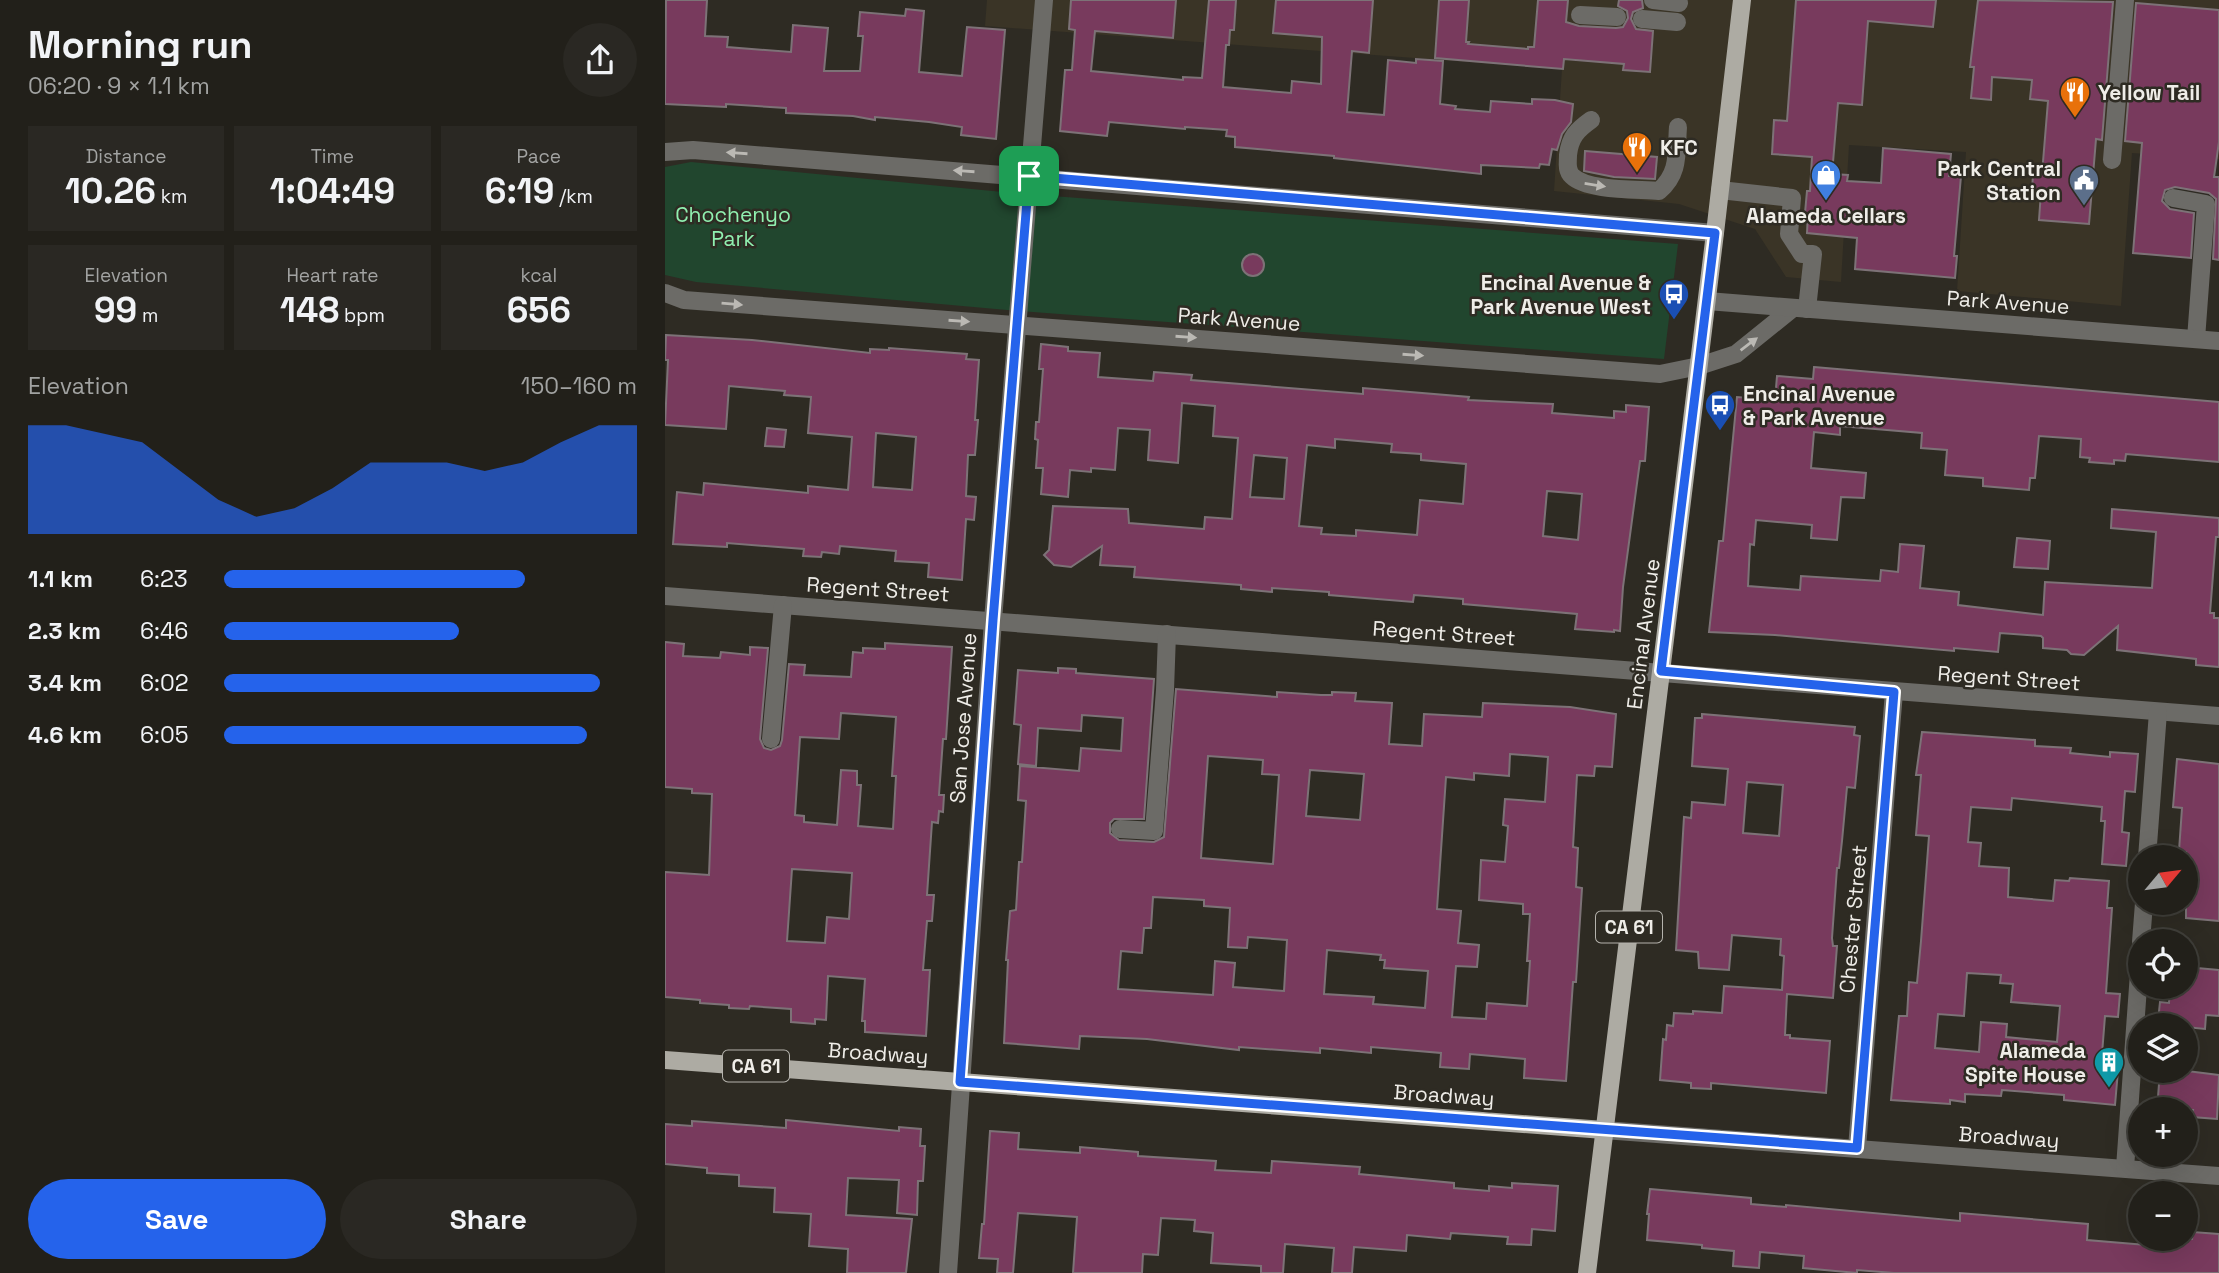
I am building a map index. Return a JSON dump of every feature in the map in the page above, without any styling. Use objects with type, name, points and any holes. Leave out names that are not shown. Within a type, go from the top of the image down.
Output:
[{"type":"main road","name":"Encinal Avenue","points":[[1587,1273],[1742,0]]},
{"type":"main road","name":"Broadway","points":[[665,1060],[1604,1130]]},
{"type":"street","name":"San Jose Avenue","points":[[948,1273],[993,620],[1044,0]]},
{"type":"street","points":[[1653,0],[1679,3],[1677,0]]},
{"type":"street","points":[[2112,160],[2125,0]]},
{"type":"street","points":[[1580,15],[1617,18]]},
{"type":"street","points":[[1642,19],[1677,22]]},
{"type":"street","points":[[1591,120],[1574,132],[1567,167],[1571,176],[1586,185],[1659,191],[1670,182],[1675,173],[1678,127]]},
{"type":"street","points":[[665,152],[693,150],[1715,233]]},
{"type":"street","points":[[1720,190],[1791,198],[1789,234],[1802,254],[1812,254],[1800,309]]},
{"type":"street","points":[[2173,198],[2206,204],[2196,339]]},
{"type":"street","name":"Park Avenue","points":[[665,293],[684,300],[859,315],[1660,374],[1699,366],[1736,354],[1800,309]]},
{"type":"street","name":"Park Avenue","points":[[1707,301],[2219,341]]},
{"type":"street","name":"Regent Street","points":[[665,596],[2219,716]]},
{"type":"street","points":[[771,738],[783,605]]},
{"type":"street","points":[[1120,829],[1154,831],[1167,634]]},
{"type":"street","name":"Chester Street","points":[[1857,1148],[1894,692]]},
{"type":"street","points":[[2148,845],[2158,712]]},
{"type":"street","points":[[2125,1168],[2137,999]]},
{"type":"street","name":"Broadway","points":[[1604,1130],[2219,1175]]},
{"type":"shaded area","points":[[987,0],[2219,0],[2219,159],[2132,153],[2121,306],[1957,291],[1966,152],[1849,145],[1841,282],[1786,277],[1755,229],[1679,204],[1554,191],[1562,69],[985,26]]},
{"type":"green space","name":"Chochenyo Park","points":[[691,162],[1013,193],[1678,244],[1664,359],[1007,310],[696,282],[665,275],[665,167]]},
{"type":"building","points":[[666,0],[707,0],[705,36],[728,37],[727,47],[791,52],[793,25],[828,28],[824,71],[860,71],[863,36],[858,36],[860,12],[905,16],[906,9],[924,11],[919,72],[962,76],[967,27],[1005,30],[996,139],[961,135],[962,127],[929,122],[786,113],[786,108],[665,104]]},
{"type":"building","points":[[1071,0],[1176,0],[1173,38],[1095,31],[1091,71],[1183,80],[1183,77],[1202,78],[1209,0],[1236,0],[1234,30],[1230,30],[1229,45],[1226,45],[1223,87],[1291,93],[1292,81],[1321,84],[1322,37],[1273,33],[1276,0],[1373,0],[1369,53],[1352,51],[1347,112],[1384,115],[1388,60],[1416,63],[1416,59],[1443,61],[1440,104],[1456,106],[1455,109],[1490,112],[1491,101],[1532,104],[1532,99],[1555,100],[1573,104],[1571,122],[1562,134],[1557,150],[1552,149],[1549,165],[1540,164],[1539,168],[1481,165],[1481,174],[1235,147],[1235,137],[1226,136],[1227,130],[1109,122],[1107,136],[1060,131],[1065,70],[1072,70],[1075,30],[1069,29]]},
{"type":"building","points":[[1439,0],[1469,0],[1468,44],[1528,49],[1534,47],[1538,0],[1568,0],[1566,22],[1579,26],[1616,28],[1623,27],[1628,18],[1627,11],[1618,6],[1619,0],[1642,0],[1643,8],[1633,12],[1631,19],[1636,29],[1653,31],[1650,72],[1623,70],[1624,64],[1564,59],[1563,69],[1435,58]]},
{"type":"building","points":[[1796,0],[1936,0],[1933,27],[1868,21],[1862,105],[1838,103],[1832,174],[1848,175],[1847,181],[1881,183],[1883,148],[1951,154],[1949,176],[1961,176],[1954,256],[1957,256],[1955,278],[1855,269],[1857,238],[1807,233],[1808,213],[1805,213],[1807,191],[1810,191],[1812,157],[1772,154],[1774,120],[1787,121]]},
{"type":"building","points":[[1978,0],[2113,2],[2102,140],[2096,139],[2089,224],[2039,220],[2041,192],[2032,191],[2033,174],[2042,174],[2048,101],[2030,99],[2032,80],[1992,77],[1991,100],[1971,98],[1974,67],[1970,67]]},
{"type":"building","points":[[2136,3],[2219,10],[2219,142],[2214,177],[2219,177],[2219,260],[2213,259],[2216,199],[2209,193],[2175,187],[2165,190],[2162,201],[2170,209],[2194,213],[2191,258],[2133,253],[2142,143],[2125,141]]},
{"type":"building","points":[[1585,151],[1657,157],[1655,179],[1614,177],[1584,171]]},
{"type":"building","points":[[1253,254],[1261,257],[1264,265],[1261,273],[1253,276],[1245,273],[1242,265],[1245,257]]},
{"type":"building","points":[[666,335],[752,340],[870,353],[870,349],[889,348],[967,354],[966,359],[979,360],[975,455],[968,455],[966,496],[976,497],[974,520],[966,519],[962,580],[928,577],[929,563],[895,561],[896,551],[840,546],[839,554],[822,552],[821,557],[803,556],[804,549],[727,543],[727,547],[673,544],[677,492],[703,495],[704,483],[808,493],[808,486],[848,490],[852,437],[808,433],[811,397],[784,395],[785,391],[729,386],[726,429],[665,425],[668,360],[665,360]],"holes":[[[876,433],[916,437],[912,490],[873,487]]]},
{"type":"building","points":[[1041,344],[1068,347],[1068,351],[1100,353],[1098,377],[1153,381],[1154,372],[1192,375],[1191,380],[1363,394],[1363,388],[1469,397],[1468,400],[1553,404],[1552,413],[1614,418],[1614,411],[1626,412],[1626,405],[1649,407],[1645,461],[1640,461],[1623,587],[1620,631],[1575,629],[1577,614],[1463,604],[1463,599],[1414,595],[1413,602],[1329,595],[1329,592],[1272,588],[1272,592],[1241,589],[1241,585],[1134,577],[1135,567],[1100,565],[1102,546],[1071,567],[1054,565],[1044,555],[1049,550],[1053,506],[1128,509],[1129,523],[1204,529],[1205,517],[1232,519],[1238,438],[1213,436],[1215,406],[1182,403],[1178,463],[1148,460],[1150,430],[1118,428],[1115,470],[1070,470],[1068,497],[1041,494],[1043,468],[1036,468],[1038,440],[1035,439],[1043,369],[1039,369]],"holes":[[[1335,439],[1392,444],[1391,452],[1421,454],[1421,460],[1466,464],[1463,504],[1420,500],[1417,535],[1356,530],[1356,536],[1321,534],[1322,528],[1299,526],[1307,445],[1335,448]],[[1254,455],[1287,458],[1284,499],[1250,497]],[[1547,491],[1582,494],[1578,540],[1543,536]]]},
{"type":"building","points":[[1814,367],[2219,402],[2219,462],[2126,454],[2125,461],[2114,460],[2114,464],[2089,462],[2090,458],[2080,457],[2081,439],[2039,436],[2035,478],[2030,478],[2029,490],[1983,486],[1983,478],[1945,475],[1947,450],[1921,448],[1922,433],[1840,426],[1840,435],[1814,432],[1811,468],[1866,473],[1864,498],[1841,497],[1837,540],[1811,538],[1812,525],[1756,520],[1754,545],[1750,544],[1748,586],[1800,590],[1801,576],[1880,581],[1881,570],[1898,572],[1900,544],[1924,546],[1920,588],[1959,592],[1958,605],[2043,615],[2045,582],[2152,588],[2156,532],[2111,528],[2112,509],[2219,518],[2210,613],[2214,613],[2214,618],[2219,618],[2219,667],[2196,665],[2196,659],[2117,650],[2118,626],[2084,655],[2043,648],[2041,636],[2000,633],[1998,652],[1709,632],[1719,541],[1723,541],[1737,397],[1775,400],[1777,376],[1813,379]]},
{"type":"building","points":[[767,428],[786,430],[784,447],[765,446]]},
{"type":"building","points":[[2017,538],[2050,541],[2048,569],[2014,567]]},
{"type":"building","points":[[665,642],[684,644],[683,656],[720,658],[721,652],[750,655],[750,647],[768,648],[760,739],[764,748],[771,750],[780,746],[782,740],[789,664],[805,665],[804,675],[851,677],[853,652],[863,653],[863,648],[885,649],[885,643],[952,647],[939,795],[944,795],[943,812],[939,811],[938,823],[932,822],[927,895],[934,895],[932,921],[927,921],[923,970],[930,970],[926,1036],[865,1032],[865,1021],[862,1021],[865,979],[828,976],[826,1020],[815,1019],[815,1024],[791,1022],[791,1009],[750,1006],[749,1009],[729,1008],[729,1005],[700,1003],[700,1000],[665,997],[665,872],[709,875],[712,794],[665,787]],"holes":[[[841,713],[896,717],[892,776],[896,776],[893,829],[858,826],[861,785],[857,785],[857,771],[841,770],[837,825],[804,822],[804,816],[795,815],[800,737],[839,739]],[[792,869],[852,873],[849,919],[827,917],[825,943],[787,941]]]},
{"type":"building","points":[[1058,668],[1076,669],[1076,673],[1154,679],[1144,819],[1114,819],[1110,823],[1110,833],[1119,840],[1154,842],[1164,837],[1176,689],[1277,697],[1277,692],[1321,695],[1332,695],[1332,692],[1356,693],[1355,701],[1392,703],[1389,744],[1422,746],[1424,714],[1482,717],[1483,703],[1570,707],[1616,714],[1612,767],[1595,766],[1594,776],[1577,775],[1573,847],[1578,848],[1576,887],[1582,888],[1566,1081],[1524,1078],[1525,1059],[1470,1054],[1469,1069],[1440,1067],[1441,1053],[1371,1047],[1371,1053],[1320,1048],[1320,1053],[1239,1047],[1239,1050],[1147,1039],[1080,1036],[1079,1049],[1004,1043],[1010,911],[1016,910],[1026,801],[1018,800],[1020,766],[1079,771],[1081,748],[1121,751],[1123,718],[1082,715],[1081,731],[1038,728],[1036,766],[1018,764],[1021,725],[1014,724],[1018,670],[1058,673]],"holes":[[[1510,754],[1548,757],[1545,802],[1505,799],[1503,825],[1508,826],[1505,862],[1481,860],[1479,900],[1523,904],[1523,914],[1530,914],[1527,1006],[1487,1003],[1486,1019],[1452,1017],[1456,966],[1477,967],[1479,945],[1458,943],[1461,911],[1437,909],[1446,777],[1474,780],[1474,773],[1509,776]],[[1208,756],[1263,760],[1262,774],[1279,775],[1273,864],[1201,858]],[[1310,770],[1364,774],[1360,820],[1306,816]],[[1153,897],[1204,900],[1204,906],[1230,908],[1228,947],[1247,948],[1248,937],[1287,940],[1284,991],[1233,987],[1235,963],[1215,961],[1213,995],[1118,989],[1121,951],[1142,953],[1144,928],[1151,928]],[[1327,950],[1381,955],[1380,960],[1385,960],[1384,968],[1428,971],[1425,1008],[1373,1004],[1374,997],[1324,994]]]},
{"type":"building","points":[[1702,714],[1855,727],[1854,735],[1860,736],[1855,788],[1847,787],[1837,868],[1832,938],[1833,946],[1837,946],[1833,998],[1787,994],[1785,1035],[1790,1035],[1790,1038],[1830,1041],[1826,1093],[1711,1083],[1711,1089],[1691,1088],[1691,1083],[1660,1080],[1663,1039],[1666,1040],[1667,1025],[1673,1026],[1674,1013],[1722,1013],[1724,986],[1782,990],[1784,956],[1780,955],[1781,939],[1732,935],[1729,970],[1699,968],[1698,952],[1676,950],[1684,817],[1691,818],[1692,802],[1725,805],[1728,769],[1692,766],[1695,718],[1702,718]],"holes":[[[1747,782],[1783,785],[1779,836],[1743,833]]]},
{"type":"building","points":[[1922,732],[2035,740],[2035,746],[2071,748],[2070,753],[2110,757],[2110,752],[2138,754],[2135,792],[2125,791],[2122,832],[2129,833],[2126,866],[2102,864],[2105,821],[2101,821],[2102,807],[2012,798],[2011,810],[1971,807],[1968,842],[1981,843],[1979,866],[2009,868],[2008,897],[2053,901],[2055,880],[2069,881],[2070,878],[2109,881],[2107,908],[2112,908],[2106,993],[2120,994],[2118,1017],[2105,1016],[2102,1054],[2103,1057],[2119,1059],[2115,1105],[2064,1100],[2064,1095],[2002,1090],[2001,1096],[1965,1094],[1965,1102],[1950,1100],[1950,1104],[1891,1100],[1899,1016],[1907,1016],[1909,982],[1917,983],[1921,941],[1929,836],[1916,835],[1921,775],[1916,775]],"holes":[[[1967,973],[2001,975],[2000,983],[2013,984],[2011,1002],[2060,1006],[2057,1042],[2006,1037],[2007,1024],[1981,1022],[1979,1052],[1935,1048],[1938,1014],[1964,1016]]]},
{"type":"building","points":[[2177,759],[2219,764],[2219,921],[2186,918],[2186,915],[2198,915],[2198,845],[2179,845],[2182,808],[2173,807]]},
{"type":"building","points":[[2198,968],[2219,970],[2219,1016],[2206,1015],[2205,1029],[2198,1028],[2198,1013],[2159,1013],[2160,1002],[2169,1003],[2169,999],[2198,999]]},
{"type":"building","points":[[2198,1072],[2219,1075],[2217,1119],[2198,1117],[2198,1097],[2158,1097],[2159,1083],[2198,1083]]},
{"type":"building","points":[[786,1120],[899,1131],[899,1127],[921,1129],[920,1146],[925,1146],[923,1181],[918,1181],[917,1215],[897,1213],[899,1180],[848,1178],[846,1215],[912,1219],[906,1273],[847,1273],[848,1249],[809,1246],[811,1214],[774,1212],[775,1188],[739,1186],[739,1175],[707,1173],[707,1168],[665,1164],[665,1124],[692,1126],[692,1121],[786,1128]]},
{"type":"building","points":[[990,1131],[1019,1133],[1018,1149],[1080,1153],[1080,1147],[1138,1152],[1138,1156],[1216,1161],[1215,1170],[1271,1173],[1272,1161],[1360,1167],[1359,1174],[1454,1183],[1454,1188],[1489,1191],[1489,1186],[1512,1188],[1512,1183],[1558,1186],[1555,1231],[1532,1229],[1531,1245],[1507,1244],[1508,1237],[1451,1233],[1450,1239],[1407,1235],[1406,1251],[1354,1247],[1352,1273],[1332,1273],[1334,1248],[1285,1244],[1283,1273],[1261,1273],[1261,1266],[1211,1263],[1213,1233],[1194,1231],[1195,1220],[1161,1218],[1158,1255],[1143,1254],[1142,1273],[1073,1273],[1077,1217],[1018,1213],[1013,1273],[997,1273],[998,1259],[979,1258]]},
{"type":"building","points":[[1650,1189],[1751,1198],[1751,1204],[1960,1221],[1960,1213],[2088,1224],[2087,1240],[2128,1243],[2128,1251],[2198,1251],[2198,1232],[2219,1234],[2219,1273],[1894,1273],[1857,1270],[1857,1273],[1803,1268],[1804,1256],[1760,1252],[1759,1268],[1733,1266],[1734,1251],[1647,1240]]},
{"type":"place","name":"Yellow Tail","points":[[2075,119]]},
{"type":"place","name":"KFC","points":[[1637,174]]},
{"type":"place","name":"Alameda Cellars","points":[[1826,202]]},
{"type":"place","name":"Park Central Station","points":[[2084,207]]},
{"type":"place","name":"Encinal Avenue & Park Avenue West","points":[[1674,321]]},
{"type":"place","name":"Encinal Avenue & Park Avenue","points":[[1720,432]]},
{"type":"place","name":"Alameda Spite House","points":[[2109,1089]]},
{"type":"route","points":[[1029,176],[1715,233],[1661,671],[1894,692],[1857,1148],[1705,1139],[960,1082],[993,620],[1029,176]]}]
